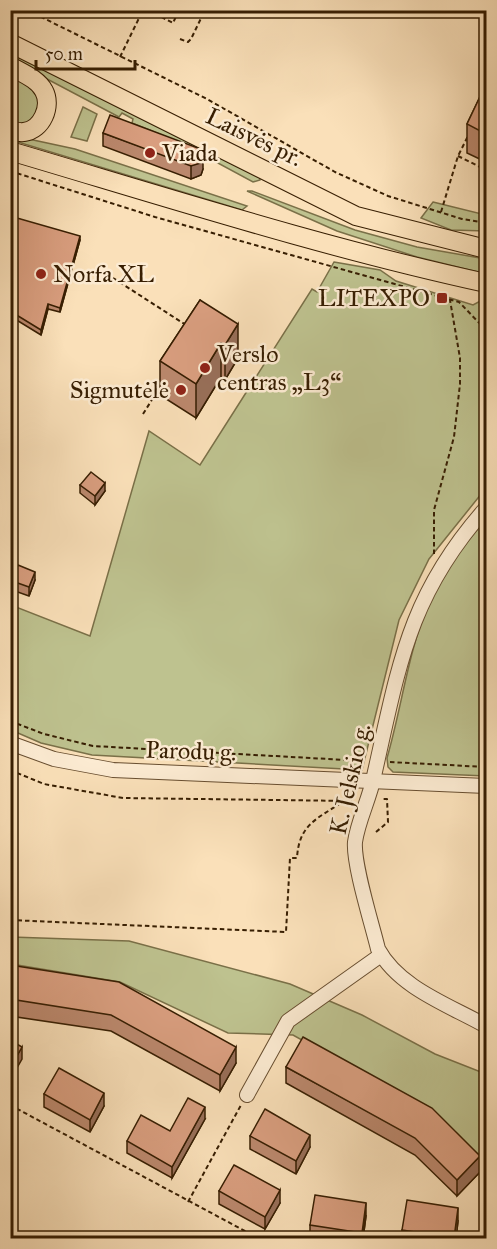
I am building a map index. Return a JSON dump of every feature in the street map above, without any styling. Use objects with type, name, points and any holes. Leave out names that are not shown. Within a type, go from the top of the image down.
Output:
[{"type":"main road","name":"Laisvės pr.","points":[[10,43],[356,216],[486,249]]},
{"type":"main road","points":[[10,66],[37,82],[45,93],[47,103],[45,114],[33,129],[24,133],[10,130]]},
{"type":"main road","points":[[10,151],[299,238],[486,283]]},
{"type":"street","name":"K. Jelskio g.","points":[[486,508],[444,560],[413,621],[402,654],[378,762],[355,842],[381,955],[400,978],[486,1026]]},
{"type":"street","name":"Parodų g.","points":[[10,743],[30,752],[113,770],[486,786]]},
{"type":"street","points":[[247,1095],[288,1021],[381,955]]},
{"type":"path","points":[[27,10],[207,99],[335,172],[388,196],[486,224]]},
{"type":"path","points":[[120,57],[142,12],[136,10]]},
{"type":"path","points":[[148,10],[173,23],[179,10]]},
{"type":"path","points":[[180,39],[188,42],[192,39],[205,10]]},
{"type":"path","points":[[482,10],[486,13]]},
{"type":"path","points":[[441,213],[458,156],[472,128]]},
{"type":"path","points":[[458,156],[486,170]]},
{"type":"path","points":[[10,171],[155,217],[459,302],[486,330]]},
{"type":"path","points":[[113,278],[188,327]]},
{"type":"path","points":[[435,577],[434,510],[453,437],[460,384],[460,358],[450,300]]},
{"type":"path","points":[[142,414],[160,387]]},
{"type":"path","points":[[10,721],[44,734],[93,746],[486,767]]},
{"type":"path","points":[[10,770],[44,784],[123,798],[344,801],[387,799],[388,822],[376,832]]},
{"type":"path","points":[[10,920],[286,932],[290,858],[297,858],[298,843],[306,827],[344,801]]},
{"type":"path","points":[[188,1202],[247,1095]]},
{"type":"path","points":[[10,1105],[258,1239]]},
{"type":"green space","points":[[10,51],[260,177],[260,180],[253,182],[179,142],[132,123],[133,119],[122,113],[119,117],[11,60]]},
{"type":"green space","points":[[10,74],[29,85],[40,97],[38,113],[28,123],[11,124]]},
{"type":"green space","points":[[83,107],[97,114],[87,141],[71,137]]},
{"type":"green space","points":[[10,135],[75,149],[247,206],[242,210],[11,140]]},
{"type":"green space","points":[[247,191],[355,230],[417,247],[486,259],[486,274],[417,257],[337,231]]},
{"type":"green space","points":[[433,202],[486,215],[486,231],[451,230],[421,218]]},
{"type":"green space","points":[[334,262],[380,270],[396,281],[473,305],[486,298],[486,488],[429,559],[399,620],[362,770],[92,755],[41,743],[11,730],[11,605],[90,636],[149,431],[200,465],[312,289],[317,292]]},
{"type":"green space","points":[[486,519],[486,776],[393,772],[388,767],[387,758],[410,660],[422,621],[440,580]]},
{"type":"green space","points":[[11,937],[129,941],[290,984],[362,1015],[435,1054],[486,1074],[486,1155],[474,1153],[439,1116],[293,1035],[228,1033],[120,982],[11,964]]},
{"type":"building","points":[[486,84],[486,134],[467,124]]},
{"type":"building","points":[[110,115],[198,148],[203,156],[201,163],[191,166],[103,133]]},
{"type":"building","name":"Norfa XL","points":[[10,216],[80,236],[60,308],[48,304],[41,330],[10,311]]},
{"type":"building","points":[[200,300],[238,324],[225,345],[221,343],[196,384],[160,361]]},
{"type":"building","points":[[91,472],[105,483],[95,496],[80,485]]},
{"type":"building","points":[[18,565],[35,572],[29,587],[12,581]]},
{"type":"building","points":[[10,965],[119,982],[236,1047],[220,1075],[111,1015],[10,999]]},
{"type":"building","points":[[303,1037],[432,1108],[480,1156],[457,1180],[415,1138],[286,1067]]},
{"type":"building","points":[[10,1040],[22,1047],[10,1068]]},
{"type":"building","points":[[59,1068],[104,1093],[90,1120],[44,1094]]},
{"type":"building","points":[[188,1098],[205,1107],[172,1167],[127,1141],[141,1115],[170,1131]]},
{"type":"building","points":[[265,1109],[310,1135],[296,1161],[250,1136]]},
{"type":"building","points":[[234,1165],[280,1190],[265,1217],[219,1191]]},
{"type":"building","points":[[315,1195],[366,1203],[362,1233],[310,1225]]},
{"type":"building","points":[[407,1200],[458,1208],[454,1238],[402,1230]]},
{"type":"building","points":[[485,1228],[486,1239],[476,1239],[478,1232],[483,1233]]},
{"type":"place","name":"Viada","points":[[150,153]]},
{"type":"place","name":"Norfa XL","points":[[41,274]]},
{"type":"place","name":"LITEXPO","points":[[442,298]]},
{"type":"place","name":"Verslo centras „L3“","points":[[205,368]]},
{"type":"place","name":"Sigmutėlė","points":[[181,390]]}]
